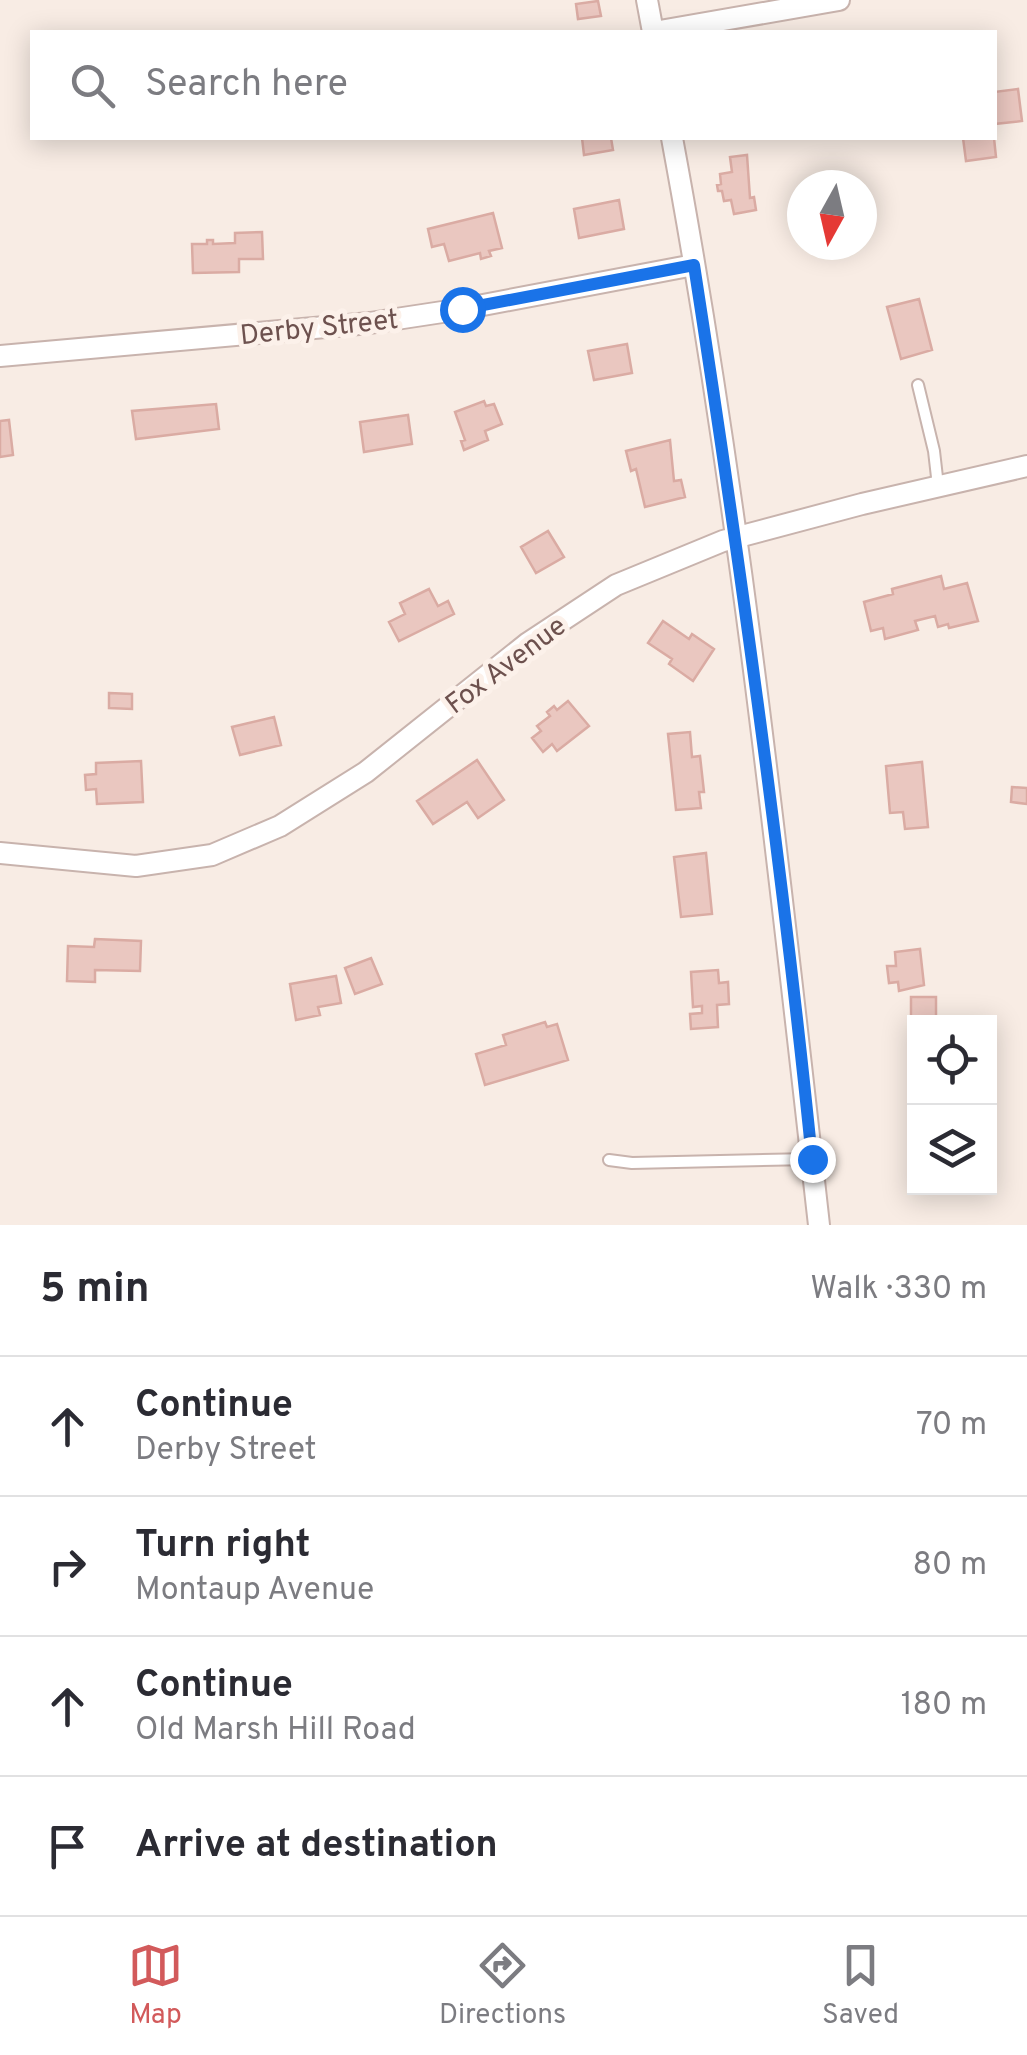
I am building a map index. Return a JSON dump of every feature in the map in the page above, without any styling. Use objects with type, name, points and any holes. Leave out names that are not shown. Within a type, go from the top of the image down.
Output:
[{"type":"street","points":[[646,0],[653,30]]},
{"type":"street","points":[[665,30],[839,0]]},
{"type":"street","points":[[672,140],[736,538],[778,841],[819,1225]]},
{"type":"street","name":"Derby Street","points":[[0,356],[370,323],[694,265]]},
{"type":"street","name":"Fox Avenue","points":[[0,853],[136,866],[212,855],[280,826],[366,772],[528,643],[616,585],[736,538],[1027,466]]},
{"type":"lane","points":[[918,385],[938,486]]},
{"type":"lane","points":[[609,1160],[632,1163],[812,1159]]},
{"type":"building","points":[[598,1],[601,16],[578,19],[576,4]]},
{"type":"building","points":[[1018,89],[1022,121],[997,124],[997,92]]},
{"type":"building","points":[[582,140],[611,140],[613,150],[584,155]]},
{"type":"building","points":[[963,140],[994,140],[996,157],[966,161]]},
{"type":"building","points":[[747,155],[750,198],[754,197],[756,210],[734,214],[731,200],[724,201],[717,185],[721,184],[720,174],[732,172],[730,157]]},
{"type":"building","points":[[619,200],[624,229],[579,238],[574,209]]},
{"type":"building","points":[[493,213],[502,248],[489,251],[491,256],[481,259],[480,253],[449,261],[444,244],[432,247],[428,229]]},
{"type":"building","points":[[262,232],[263,259],[239,259],[239,272],[193,273],[192,244],[207,244],[207,240],[213,240],[213,244],[235,243],[235,233]]},
{"type":"building","points":[[919,299],[932,350],[901,359],[887,307]]},
{"type":"building","points":[[627,344],[632,373],[594,380],[588,351]]},
{"type":"building","points":[[484,401],[486,406],[494,404],[502,424],[485,431],[488,440],[464,450],[461,441],[465,440],[455,412]]},
{"type":"building","points":[[216,404],[219,429],[136,439],[132,411]]},
{"type":"building","points":[[408,415],[412,444],[364,452],[360,422]]},
{"type":"building","points":[[9,420],[13,455],[0,457],[0,421]]},
{"type":"building","points":[[670,440],[674,481],[681,480],[685,497],[645,507],[636,469],[631,471],[626,451]]},
{"type":"building","points":[[548,531],[564,557],[536,573],[521,547]]},
{"type":"building","points":[[941,576],[944,589],[967,583],[978,621],[938,627],[935,616],[915,621],[918,630],[885,639],[883,628],[871,631],[864,602],[893,594],[892,589]]},
{"type":"building","points":[[429,589],[438,606],[448,601],[454,614],[399,641],[389,622],[405,614],[400,603]]},
{"type":"building","points":[[663,621],[689,639],[692,634],[714,649],[693,681],[669,664],[672,659],[648,643]]},
{"type":"building","points":[[109,693],[132,694],[132,709],[109,708]]},
{"type":"building","points":[[568,701],[589,726],[557,751],[552,744],[543,752],[532,738],[541,731],[537,726],[550,716],[547,712],[554,706],[557,710]]},
{"type":"building","points":[[274,717],[281,745],[240,755],[232,727]]},
{"type":"building","points":[[690,732],[692,757],[700,756],[704,792],[699,792],[701,808],[676,810],[668,734]]},
{"type":"building","points":[[477,760],[504,800],[478,818],[467,802],[433,824],[417,801]]},
{"type":"building","points":[[141,761],[143,802],[97,804],[96,789],[86,790],[85,775],[96,774],[96,763]]},
{"type":"building","points":[[922,762],[928,827],[905,829],[903,812],[890,813],[886,766]]},
{"type":"building","points":[[1012,787],[1027,788],[1027,804],[1011,802]]},
{"type":"building","points":[[706,853],[712,914],[681,917],[674,857]]},
{"type":"building","points":[[95,939],[141,941],[140,971],[95,970],[95,982],[67,981],[68,946],[94,947]]},
{"type":"building","points":[[920,949],[924,985],[899,991],[898,982],[889,983],[887,966],[896,966],[895,952]]},
{"type":"building","points":[[371,958],[382,984],[355,994],[345,968]]},
{"type":"building","points":[[718,970],[719,983],[728,982],[729,1004],[717,1005],[718,1027],[691,1029],[690,1014],[702,1013],[702,1006],[693,1007],[691,972]]},
{"type":"building","points":[[336,976],[341,1003],[318,1007],[320,1015],[296,1020],[290,984]]},
{"type":"building","points":[[911,997],[936,997],[936,1015],[911,1015]]},
{"type":"building","points":[[545,1022],[547,1027],[557,1024],[568,1060],[485,1085],[476,1054],[506,1045],[503,1035]]},
{"type":"route","points":[[462,309],[694,265],[778,841],[812,1159]]}]
